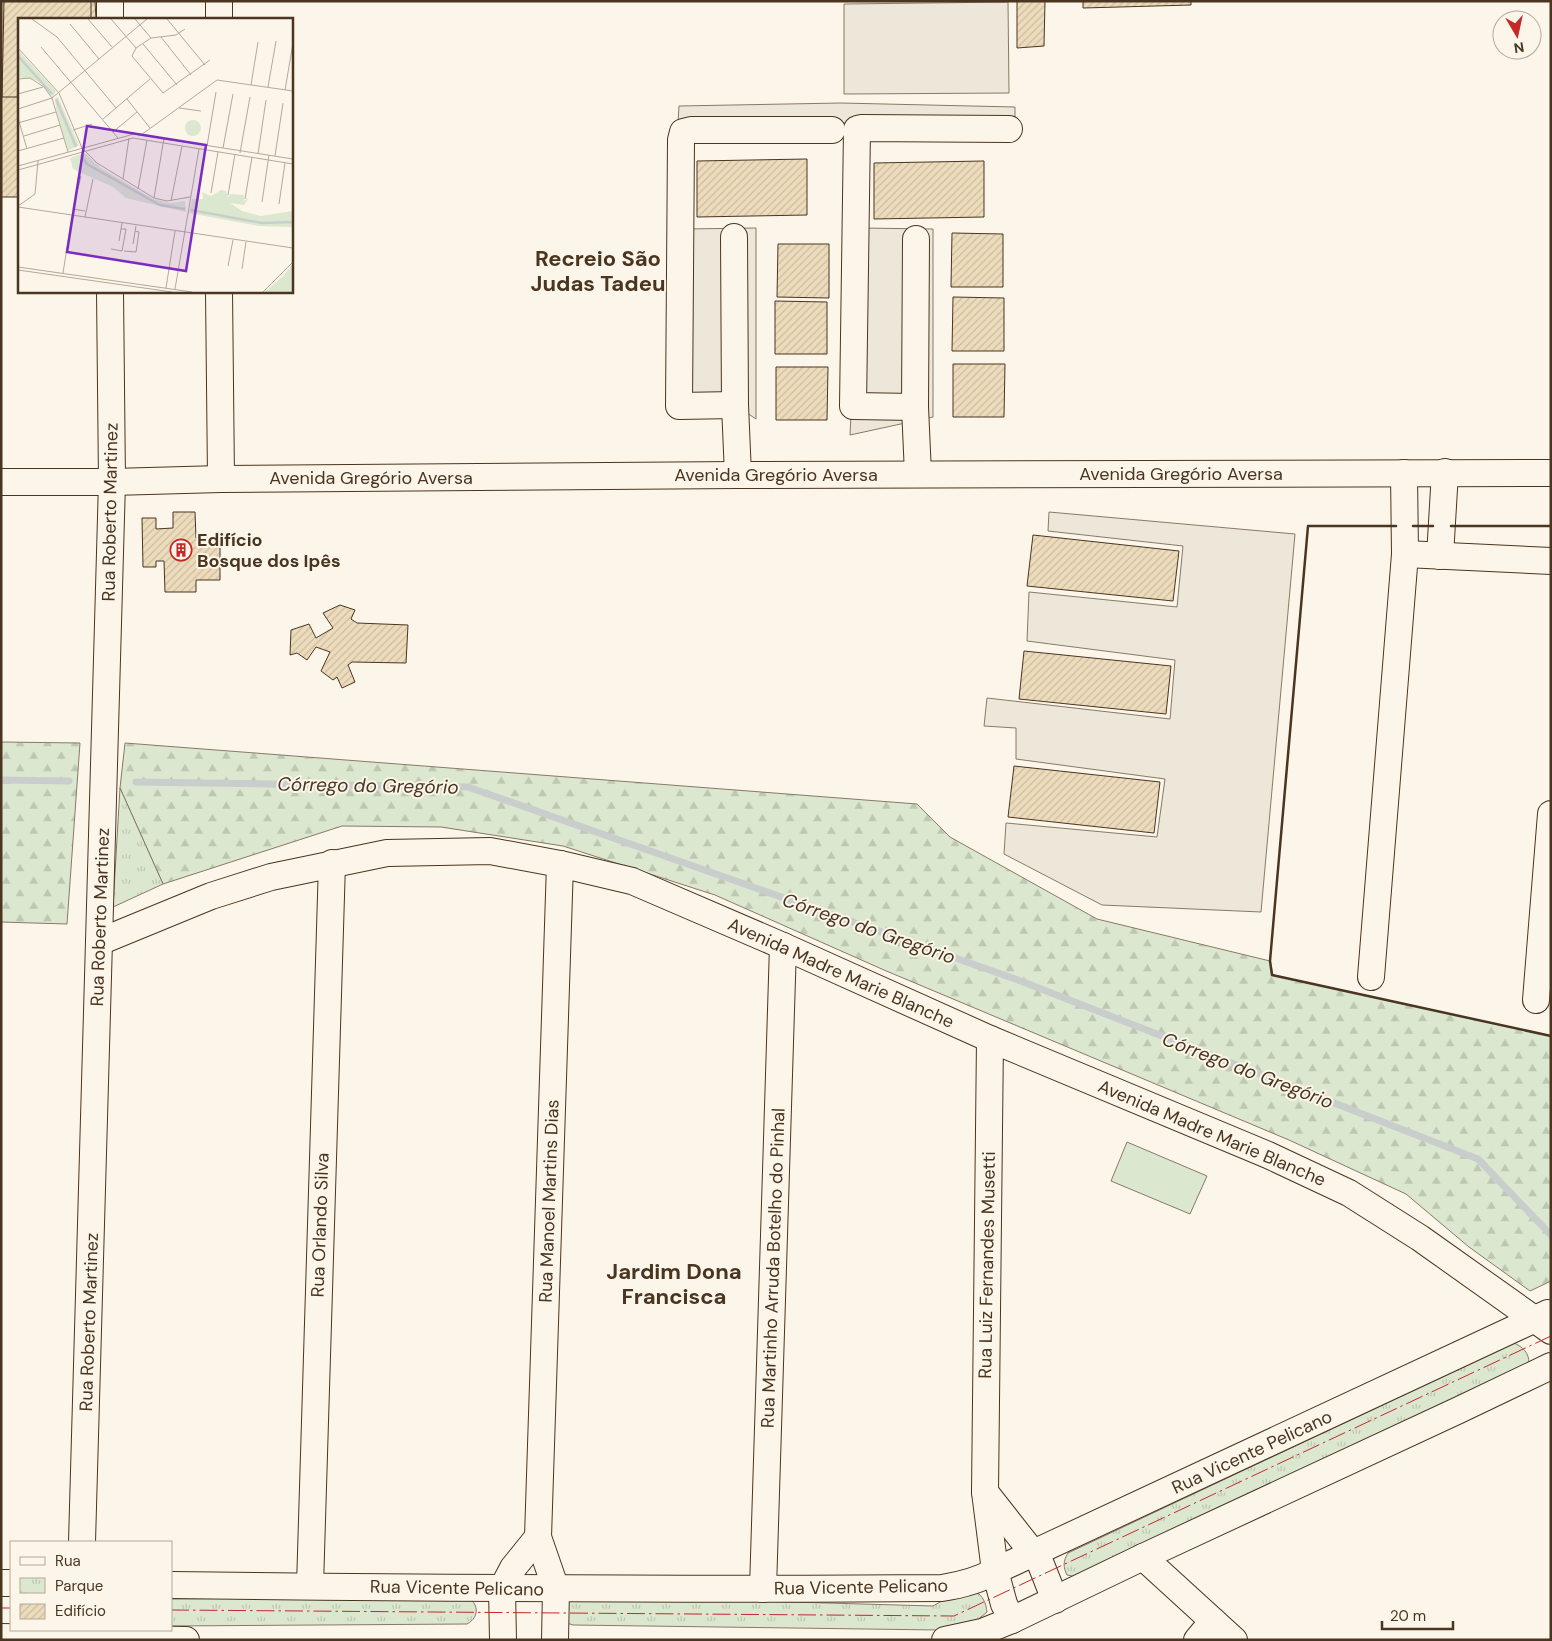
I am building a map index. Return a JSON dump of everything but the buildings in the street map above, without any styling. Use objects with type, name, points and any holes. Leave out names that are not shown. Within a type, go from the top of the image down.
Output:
[{"type":"street","points":[[110,1],[110,18]]},
{"type":"street","points":[[219,1],[219,18]]},
{"type":"street","points":[[915,407],[853,406],[857,129],[1009,129]]},
{"type":"street","points":[[735,405],[679,406],[681,140],[684,132],[691,130],[832,130]]},
{"type":"street","points":[[734,237],[735,405],[738,474]]},
{"type":"street","points":[[916,239],[915,407],[918,474]]},
{"type":"street","name":"Rua Roberto Martinez","points":[[82,1541],[112,482],[110,292]]},
{"type":"street","points":[[219,292],[221,479]]},
{"type":"street","points":[[1440,556],[1445,472]]},
{"type":"street","points":[[1371,978],[1405,554],[1404,473]]},
{"type":"street","name":"Avenida Gregório Aversa","points":[[1,482],[738,474],[1551,473]]},
{"type":"street","points":[[1405,554],[1551,561]]},
{"type":"street","points":[[1536,1000],[1551,814]]},
{"type":"street","name":"Avenida Madre Marie Blanche","points":[[100,942],[211,896],[271,877],[387,853],[490,851],[560,864],[632,882],[783,946],[990,1039],[1268,1155],[1349,1193],[1545,1321]]},
{"type":"street","name":"Rua Orlando Silva","points":[[310,1586],[332,863]]},
{"type":"street","name":"Rua Manoel Martins Dias","points":[[556,1589],[538,1537],[560,864]]},
{"type":"street","name":"Rua Martinho Arruda Botelho do Pinhal","points":[[763,1589],[783,946]]},
{"type":"street","name":"Rua Luiz Fernandes Musetti","points":[[990,1039],[985,1492],[995,1571],[1004,1604],[1012,1620]]},
{"type":"street","name":"Rua Vicente Pelicano","points":[[172,1585],[502,1589],[942,1588],[974,1581],[1545,1321]]},
{"type":"street","points":[[945,1640],[982,1632],[1012,1620],[1551,1366]]},
{"type":"street","points":[[985,1492],[1040,1562],[1054,1600]]},
{"type":"street","points":[[503,1640],[502,1589],[513,1568],[538,1537]]},
{"type":"street","points":[[1143,1557],[1205,1631],[1234,1640]]},
{"type":"street","points":[[555,1640],[556,1589]]},
{"type":"street","points":[[1,1637],[186,1640]]},
{"type":"green space","points":[[1,742],[80,743],[67,924],[1,922]]},
{"type":"green space","points":[[125,743],[917,804],[950,837],[1097,919],[1270,961],[1273,975],[1551,1036],[1551,1281],[1530,1291],[1469,1247],[1406,1194],[1289,1140],[884,970],[715,895],[563,846],[441,827],[342,826],[163,884],[120,788]]},
{"type":"green space","points":[[120,788],[163,884],[113,907]]},
{"type":"green space","points":[[1127,1142],[1207,1176],[1190,1214],[1111,1181]]},
{"type":"green space","points":[[1514,1343],[1525,1351],[1529,1363],[1077,1577],[1067,1575],[1064,1564],[1068,1553]]},
{"type":"green space","points":[[975,1591],[984,1600],[987,1612],[975,1622],[938,1630],[573,1625],[567,1623],[565,1602],[579,1596],[933,1606],[947,1598]]},
{"type":"green space","points":[[466,1596],[473,1602],[476,1614],[467,1624],[172,1626],[172,1599]]},
{"type":"shaded area","points":[[1008,2],[1009,93],[844,94],[844,4]]},
{"type":"shaded area","points":[[841,103],[1015,107],[1015,124],[678,122],[679,106]]},
{"type":"shaded area","points":[[756,228],[756,419],[723,397],[680,398],[684,229]]},
{"type":"shaded area","points":[[860,228],[933,229],[933,417],[850,435]]},
{"type":"shaded area","points":[[1049,512],[1295,534],[1261,912],[1102,905],[1004,854],[1006,823],[1157,837],[1165,779],[1016,759],[1016,728],[984,726],[987,698],[1170,719],[1175,660],[1027,641],[1029,592],[1177,607],[1183,546],[1048,531]]},
{"type":"waterway","name":"Córrego do Gregório","points":[[1,780],[69,781]]},
{"type":"waterway","name":"Córrego do Gregório","points":[[136,782],[468,787],[1018,980],[1478,1159],[1551,1235]]},
{"type":"wall","points":[[1396,526],[1308,526],[1270,961],[1272,975],[1551,1036]]},
{"type":"wall","points":[[1413,526],[1433,526]]},
{"type":"wall","points":[[1451,526],[1551,526]]},
{"type":"power","points":[[172,1610],[954,1616],[1551,1336]]},
{"type":"power","points":[[1,1608],[10,1608]]},
{"type":"place","name":"Edifício Bosque dos Ipês","points":[[181,550]]},
{"type":"district","name":"Recreio São Judas Tadeu","points":[[598,270]]},
{"type":"district","name":"Jardim Dona Francisca","points":[[674,1284]]}]
